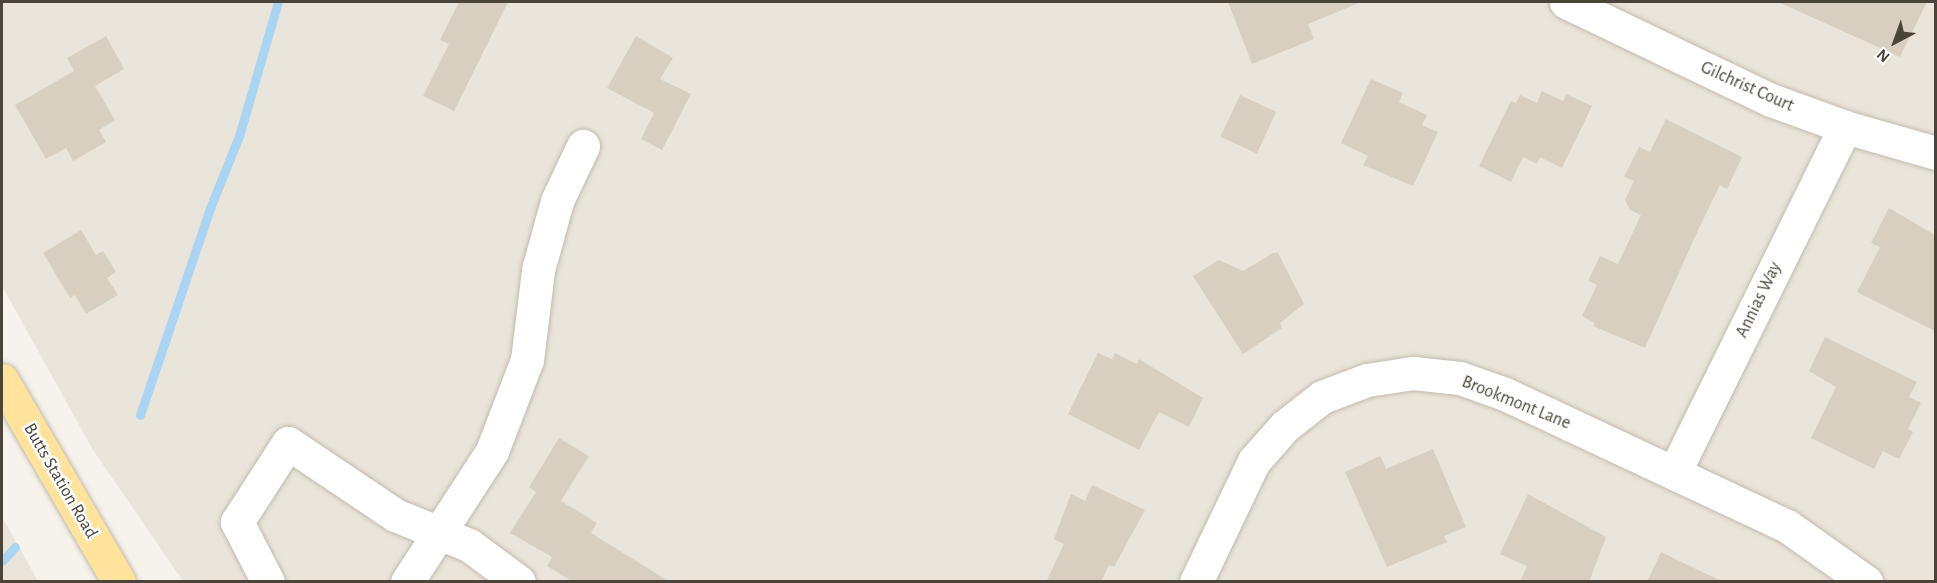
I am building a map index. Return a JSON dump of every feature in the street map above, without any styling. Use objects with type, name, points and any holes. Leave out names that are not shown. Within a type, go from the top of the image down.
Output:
[{"type":"main road","name":"Butts Station Road","points":[[2,380],[119,582]]},
{"type":"street","name":"Gilchrist Court","points":[[1566,2],[1771,100],[1845,127],[1935,153]]},
{"type":"street","name":"Annias Way","points":[[1674,473],[1845,127]]},
{"type":"street","points":[[407,582],[492,450],[527,360],[538,270],[557,201],[584,146]]},
{"type":"street","name":"Brookmont Lane","points":[[1196,582],[1254,461],[1285,426],[1322,397],[1367,380],[1413,373],[1460,378],[1505,394],[1787,526],[1866,582]]},
{"type":"street","points":[[268,582],[237,522],[288,443],[395,515],[469,545],[519,582]]},
{"type":"shaded area","points":[[2,2],[1935,2],[1935,581],[183,581],[93,450],[2,286]]},
{"type":"shaded area","points":[[2,517],[38,581],[2,581]]},
{"type":"building","points":[[459,2],[508,2],[454,111],[423,96],[449,44],[440,40]]},
{"type":"building","points":[[1228,2],[1361,2],[1308,24],[1314,39],[1252,64]]},
{"type":"building","points":[[1778,2],[1927,2],[1900,57]]},
{"type":"building","points":[[106,36],[124,69],[95,86],[115,120],[99,130],[106,142],[73,161],[66,148],[46,159],[15,105],[74,71],[67,58]]},
{"type":"building","points":[[636,36],[673,58],[660,79],[691,94],[662,150],[641,139],[654,113],[607,88]]},
{"type":"building","points":[[1371,79],[1403,93],[1399,102],[1427,115],[1422,125],[1438,132],[1413,186],[1363,165],[1368,156],[1341,143]]},
{"type":"building","points":[[1542,91],[1563,101],[1566,94],[1592,106],[1562,168],[1540,157],[1537,164],[1523,157],[1511,182],[1479,166],[1511,101],[1516,103],[1520,95],[1537,103]]},
{"type":"building","points":[[1240,95],[1276,112],[1257,154],[1221,137]]},
{"type":"building","points":[[1666,119],[1742,157],[1727,189],[1720,185],[1645,348],[1593,326],[1595,323],[1582,316],[1597,285],[1588,281],[1600,256],[1618,264],[1641,215],[1630,210],[1625,200],[1634,181],[1624,177],[1639,147],[1650,152]]},
{"type":"building","points":[[1889,208],[1935,235],[1935,331],[1857,292],[1880,247],[1871,243]]},
{"type":"building","points":[[81,230],[96,255],[103,251],[116,272],[107,278],[118,295],[86,314],[75,295],[70,298],[43,253]]},
{"type":"building","points":[[1273,253],[1278,253],[1304,304],[1280,323],[1282,328],[1243,354],[1193,276],[1219,260],[1243,271]]},
{"type":"building","points":[[1825,337],[1917,382],[1909,397],[1921,403],[1908,429],[1913,432],[1899,459],[1883,451],[1874,469],[1811,438],[1836,387],[1809,371]]},
{"type":"building","points":[[1098,353],[1112,359],[1115,353],[1137,364],[1139,359],[1203,398],[1189,427],[1159,412],[1139,450],[1068,414]]},
{"type":"building","points":[[559,438],[589,456],[561,501],[597,523],[591,533],[670,582],[573,582],[547,566],[552,557],[510,533],[536,492],[529,487]]},
{"type":"building","points":[[1433,449],[1466,527],[1444,536],[1447,542],[1387,567],[1345,472],[1380,456],[1386,469]]},
{"type":"building","points":[[1092,485],[1145,510],[1114,567],[1109,565],[1101,582],[1046,582],[1064,544],[1054,539],[1071,494],[1085,501]]},
{"type":"building","points":[[1528,494],[1606,537],[1589,582],[1520,582],[1527,566],[1500,554]]},
{"type":"building","points":[[1661,552],[1723,582],[1647,582]]},
{"type":"waterway","points":[[140,415],[210,208],[239,136],[278,2]]},
{"type":"waterway","points":[[2,561],[15,547]]}]
